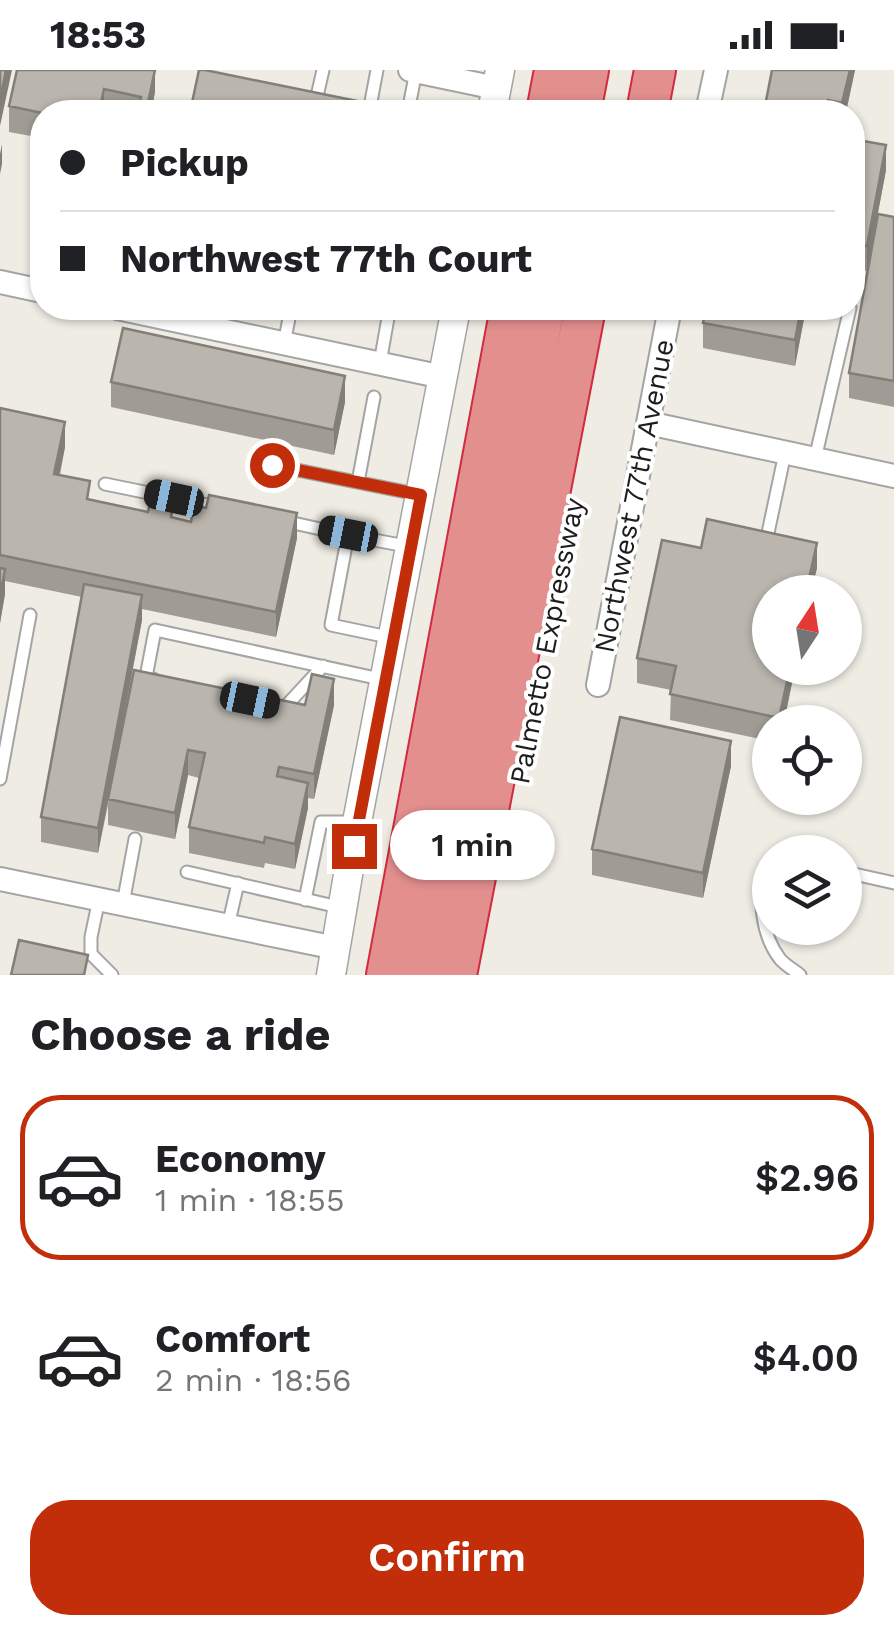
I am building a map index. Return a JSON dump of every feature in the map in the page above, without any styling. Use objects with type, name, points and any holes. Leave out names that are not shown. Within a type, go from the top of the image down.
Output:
[{"type":"highway","points":[[549,100],[554,70]]},
{"type":"highway","points":[[582,100],[588,70]]},
{"type":"highway","points":[[625,100],[631,70]]},
{"type":"highway","points":[[649,100],[655,70]]},
{"type":"highway","points":[[387,975],[509,320]]},
{"type":"highway","points":[[419,975],[542,320]]},
{"type":"highway","points":[[456,975],[583,320]]},
{"type":"highway","name":"Palmetto Expressway","points":[[482,975],[608,320]]},
{"type":"street","points":[[413,71],[496,90]]},
{"type":"street","points":[[710,100],[715,71]]},
{"type":"street","points":[[0,282],[30,288]]},
{"type":"street","points":[[173,320],[443,377]]},
{"type":"street","points":[[0,879],[228,926],[334,961],[454,320]]},
{"type":"street","name":"Northwest 77th Avenue","points":[[598,685],[668,320]]},
{"type":"street","points":[[648,424],[894,476]]},
{"type":"lane","points":[[317,100],[324,70]]},
{"type":"lane","points":[[371,100],[377,70]]},
{"type":"lane","points":[[409,100],[413,71]]},
{"type":"lane","points":[[284,344],[288,320]]},
{"type":"lane","points":[[380,364],[388,320]]},
{"type":"lane","points":[[816,459],[847,320]]},
{"type":"lane","points":[[358,482],[374,397]]},
{"type":"lane","points":[[765,549],[785,453]]},
{"type":"lane","points":[[272,465],[421,495]]},
{"type":"lane","points":[[105,484],[236,511]]},
{"type":"lane","points":[[273,519],[411,547]]},
{"type":"lane","points":[[348,534],[331,625],[393,638]]},
{"type":"lane","points":[[0,779],[30,615]]},
{"type":"lane","points":[[163,681],[146,678],[155,630],[385,680]]},
{"type":"lane","points":[[268,703],[285,707],[322,666]]},
{"type":"lane","points":[[305,900],[321,822],[358,822]]},
{"type":"lane","points":[[123,904],[135,840]]},
{"type":"lane","points":[[187,872],[343,908]]},
{"type":"lane","points":[[862,876],[894,883]]},
{"type":"lane","points":[[228,926],[238,883]]},
{"type":"lane","points":[[99,899],[91,954],[112,975]]},
{"type":"lane","points":[[773,945],[780,959],[800,975]]},
{"type":"building","points":[[0,70],[6,70],[0,101]]},
{"type":"building","points":[[17,70],[155,70],[149,100],[104,89],[102,100],[30,100],[30,110],[9,106]]},
{"type":"building","points":[[199,70],[205,70],[352,100],[193,100]]},
{"type":"building","points":[[772,70],[850,70],[843,100],[766,100]]},
{"type":"building","points":[[865,141],[886,145],[865,246]]},
{"type":"building","points":[[878,214],[894,217],[894,381],[849,373],[859,320],[865,320],[865,285]]},
{"type":"building","points":[[704,320],[799,320],[795,340],[703,323]]},
{"type":"building","points":[[123,328],[345,376],[334,430],[111,382]]},
{"type":"building","points":[[0,408],[65,422],[54,474],[90,481],[87,499],[148,512],[151,497],[174,501],[171,517],[191,522],[194,505],[206,508],[209,495],[297,513],[276,612],[0,555]]},
{"type":"building","points":[[707,519],[817,543],[810,575],[752,575],[752,685],[786,685],[782,705],[752,705],[752,712],[670,694],[676,666],[637,658],[662,540],[701,548]]},
{"type":"building","points":[[0,568],[5,569],[0,598]]},
{"type":"building","points":[[84,584],[142,595],[98,828],[41,817]]},
{"type":"building","points":[[134,670],[305,705],[312,674],[334,679],[314,774],[279,767],[277,776],[308,783],[295,844],[265,837],[264,843],[189,827],[205,753],[188,750],[175,813],[108,799]]},
{"type":"building","points":[[620,717],[731,741],[703,873],[592,849]]},
{"type":"building","points":[[19,940],[88,955],[84,975],[11,975]]},
{"type":"route","points":[[272,465],[421,495],[354,846]]}]
